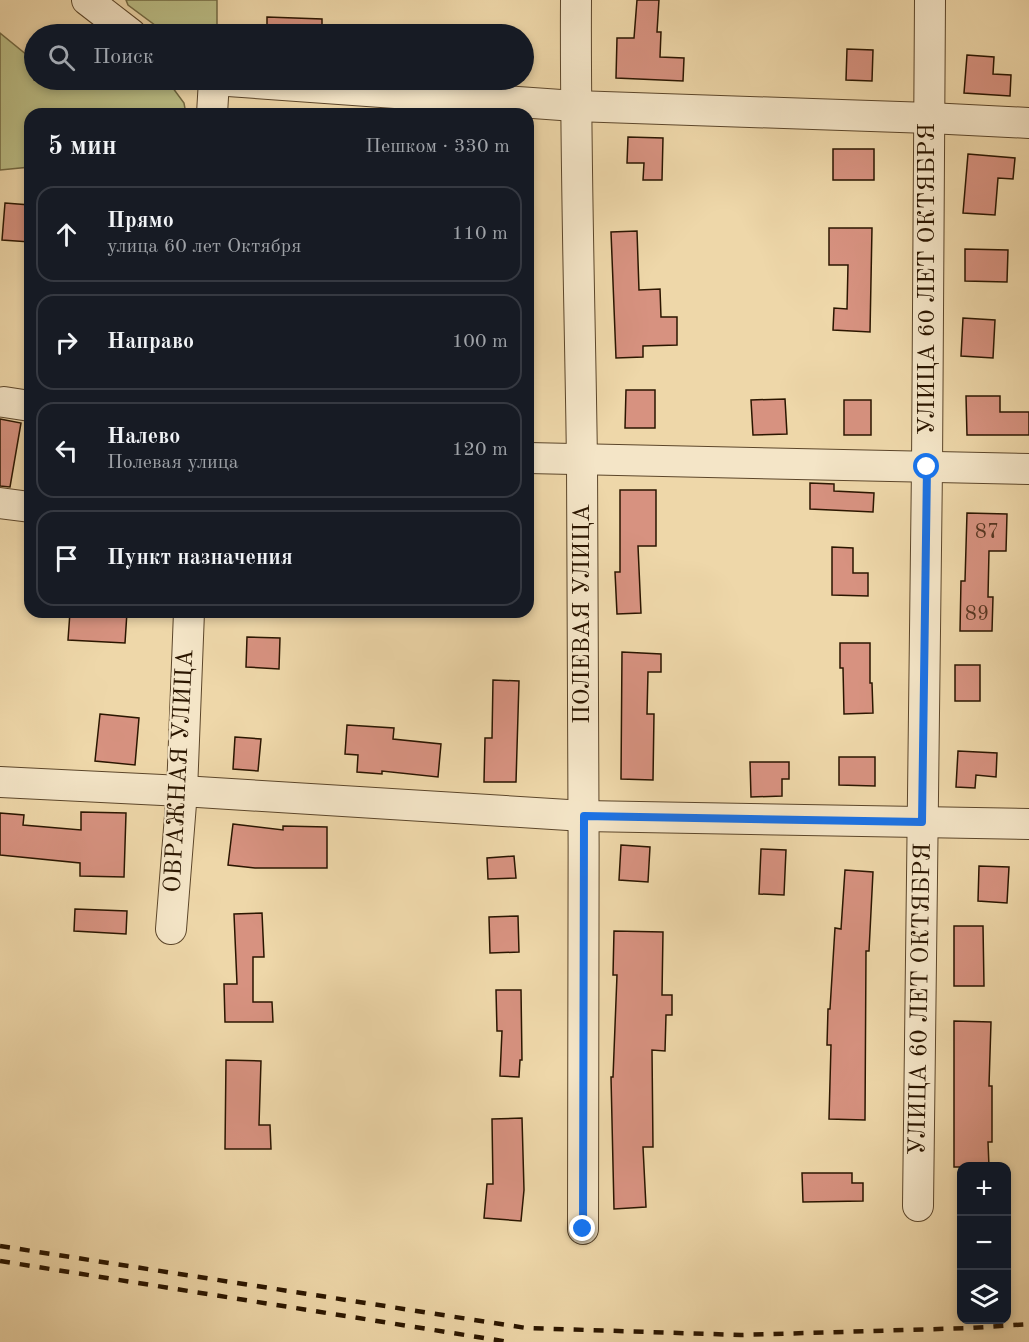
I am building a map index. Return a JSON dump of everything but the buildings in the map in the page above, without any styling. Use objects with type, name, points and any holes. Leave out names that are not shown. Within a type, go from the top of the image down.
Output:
[{"type":"street","points":[[87,0],[118,24]]},
{"type":"street","name":"ПОЛЕВАЯ УЛИЦА","points":[[576,0],[575,106],[582,459],[583,1229]]},
{"type":"street","name":"УЛИЦА 60 ЛЕТ ОКТЯБРЯ","points":[[918,1206],[930,0]]},
{"type":"street","points":[[212,108],[213,90]]},
{"type":"street","points":[[353,90],[575,106],[1029,123]]},
{"type":"street","points":[[534,458],[1029,469]]},
{"type":"street","points":[[0,503],[24,506]]},
{"type":"street","name":"ОВРАЖНАЯ УЛИЦА","points":[[171,929],[182,791],[189,618]]},
{"type":"street","points":[[0,782],[584,816],[1029,824]]},
{"type":"green space","points":[[126,0],[217,0],[217,24],[154,24],[128,5]]},
{"type":"green space","points":[[0,33],[24,53],[24,90],[174,90],[184,103],[185,108],[24,108],[24,168],[0,170]]},
{"type":"railway","points":[[0,1246],[526,1328],[741,1335],[1029,1324]]},
{"type":"railway","points":[[0,1261],[509,1342]]},
{"type":"route","points":[[583,1229],[584,816],[922,822],[927,467]]}]
